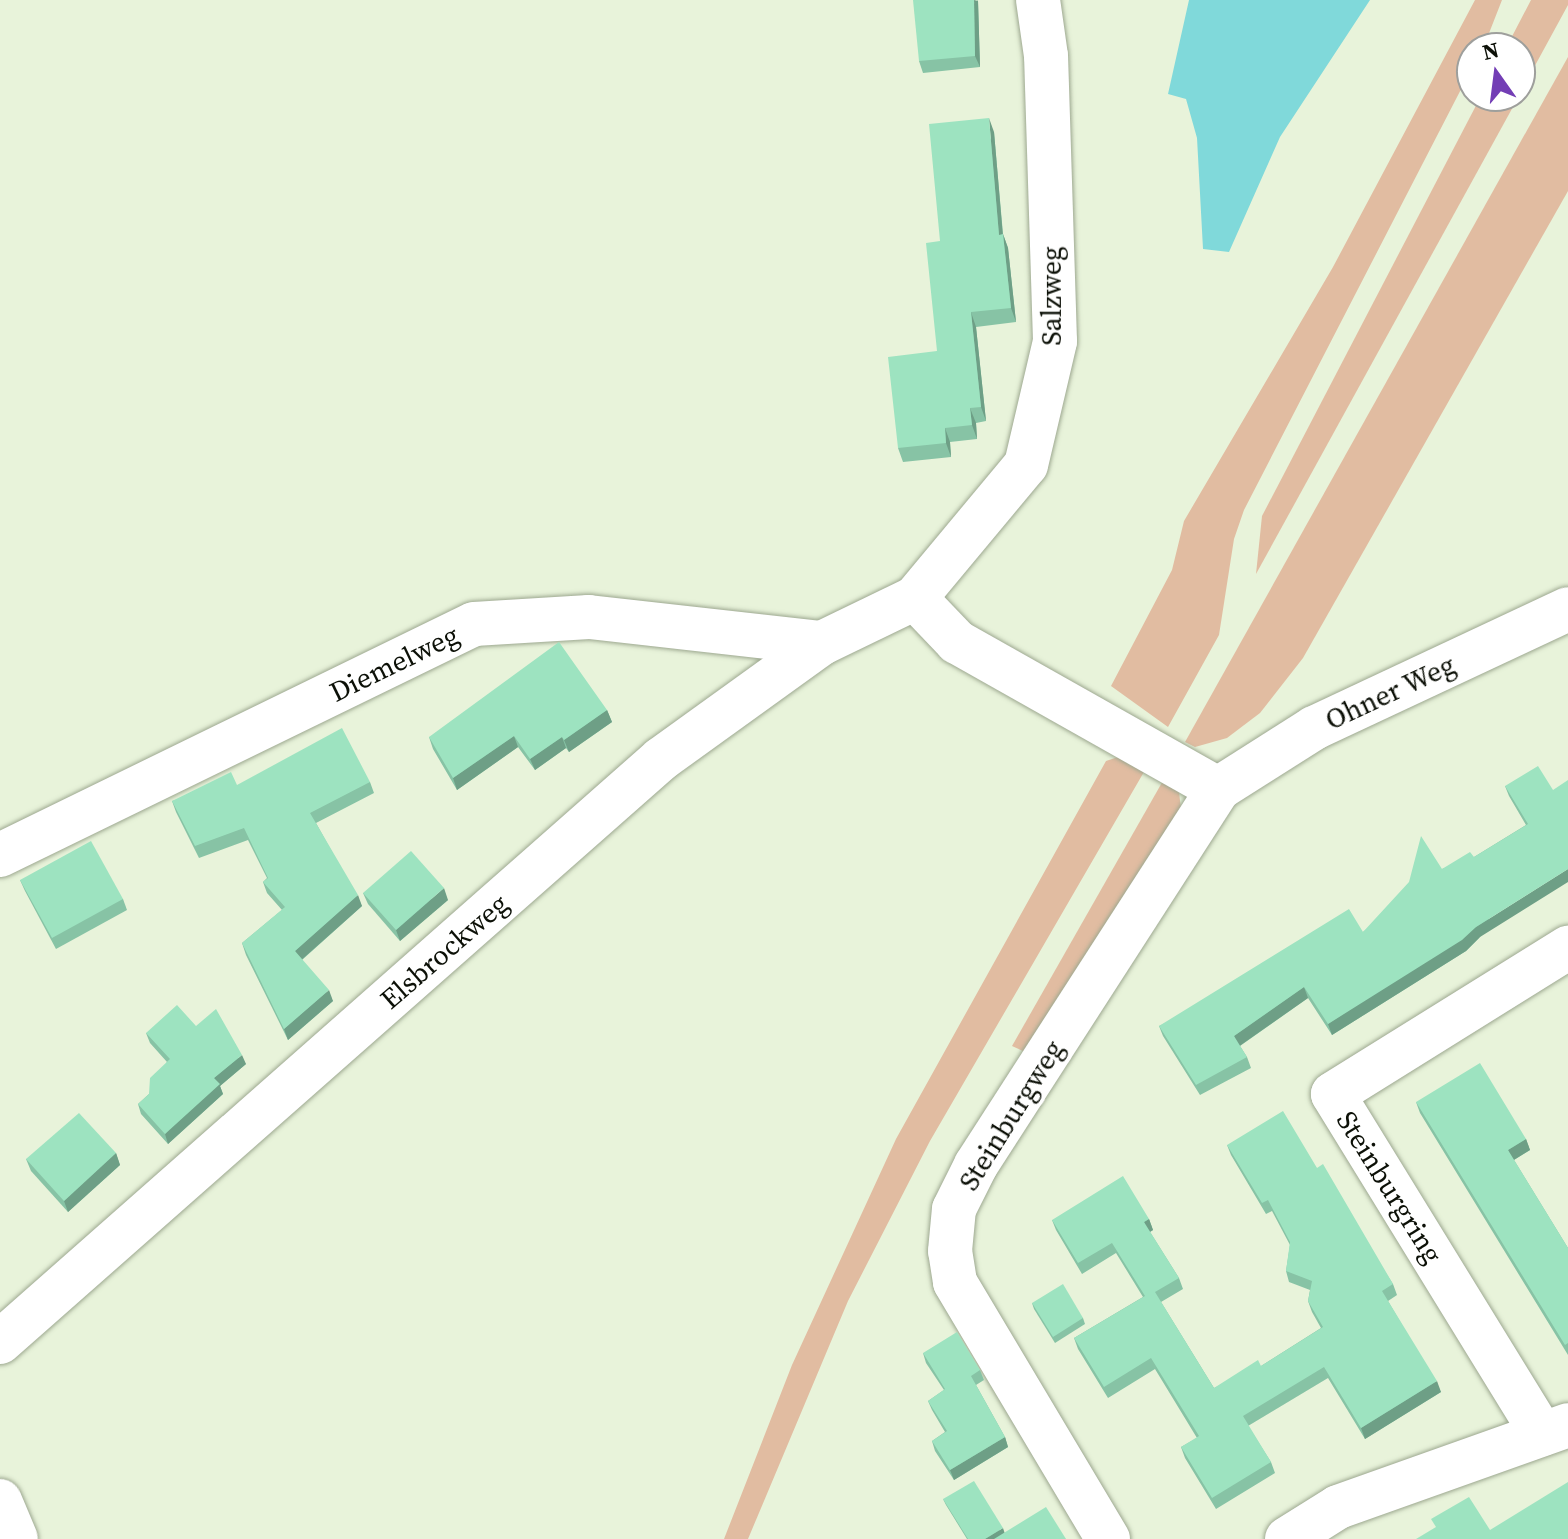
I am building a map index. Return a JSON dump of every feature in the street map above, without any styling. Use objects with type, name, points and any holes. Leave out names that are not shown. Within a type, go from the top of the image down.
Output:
[{"type":"street","name":"Salzweg","points":[[915,598],[1026,465],[1055,341],[1046,56],[1038,0]]},
{"type":"street","name":"Elsbrockweg","points":[[0,1342],[661,759],[822,643],[915,598]]},
{"type":"street","points":[[915,598],[957,642],[1218,789]]},
{"type":"street","name":"Ohner Weg","points":[[1218,789],[1314,728],[1568,609]]},
{"type":"street","name":"Diemelweg","points":[[0,855],[474,624],[589,617],[822,643]]},
{"type":"street","name":"Steinburgweg","points":[[1108,1539],[955,1282],[950,1251],[954,1209],[976,1165],[1218,789]]},
{"type":"street","name":"Steinburgring","points":[[1287,1539],[1338,1507],[1555,1429],[1333,1094],[1568,948]]},
{"type":"street","points":[[0,1501],[16,1539]]},
{"type":"shaded area","points":[[1475,0],[1502,0],[1489,32],[1458,32]]},
{"type":"shaded area","points":[[1531,0],[1568,0],[1536,64],[1536,32],[1514,32]]},
{"type":"shaded area","points":[[1456,36],[1456,99],[1244,510],[1234,539],[1219,635],[1168,727],[1111,686],[1172,570],[1184,521],[1333,267]]},
{"type":"shaded area","points":[[1568,57],[1568,191],[1303,658],[1260,713],[1227,738],[1195,747],[1185,742]]},
{"type":"shaded area","points":[[1473,112],[1510,112],[1256,574],[1262,516]]},
{"type":"shaded area","points":[[1121,756],[1148,765],[930,1141],[848,1301],[748,1539],[724,1539],[792,1365],[896,1139],[1106,761]]},
{"type":"shaded area","points":[[1168,772],[1179,792],[1181,809],[1027,1053],[1012,1046]]},
{"type":"water","points":[[1189,0],[1370,0],[1280,137],[1229,252],[1203,249],[1197,138],[1186,99],[1168,94]]},
{"type":"building","points":[[913,0],[974,0],[975,56],[919,61]]},
{"type":"building","points":[[989,118],[999,235],[1003,234],[1011,308],[971,312],[981,407],[970,408],[972,425],[945,428],[946,443],[898,448],[888,357],[937,351],[926,243],[940,241],[929,124]]},
{"type":"building","points":[[559,642],[607,710],[530,759],[514,736],[453,778],[429,737]]},
{"type":"building","points":[[342,728],[370,782],[310,813],[358,895],[295,951],[329,990],[284,1029],[242,943],[285,907],[263,882],[268,878],[244,828],[195,846],[172,801],[231,772],[237,785]]},
{"type":"building","points":[[1538,766],[1553,790],[1568,780],[1568,869],[1328,1024],[1304,987],[1234,1036],[1247,1057],[1196,1085],[1159,1026],[1349,909],[1363,932],[1409,882],[1421,836],[1442,869],[1470,852],[1474,857],[1528,824],[1505,786]]},
{"type":"building","points":[[91,841],[123,899],[52,938],[20,880]]},
{"type":"building","points":[[411,851],[444,888],[396,930],[363,893]]},
{"type":"building","points":[[177,1005],[196,1026],[216,1009],[242,1055],[214,1078],[220,1084],[165,1134],[138,1104],[149,1094],[150,1078],[170,1059],[146,1033]]},
{"type":"building","points":[[1480,1063],[1526,1139],[1508,1150],[1568,1248],[1568,1343],[1565,1345],[1416,1102]]},
{"type":"building","points":[[1283,1111],[1317,1168],[1323,1164],[1393,1284],[1382,1291],[1437,1381],[1361,1428],[1324,1367],[1243,1416],[1271,1462],[1212,1498],[1181,1447],[1199,1436],[1151,1358],[1104,1387],[1074,1338],[1145,1296],[1112,1243],[1078,1263],[1052,1220],[1123,1176],[1149,1219],[1144,1222],[1179,1278],[1155,1292],[1214,1388],[1258,1360],[1261,1366],[1323,1327],[1308,1301],[1312,1281],[1286,1271],[1290,1242],[1268,1200],[1262,1203],[1227,1145]]},
{"type":"building","points":[[79,1113],[116,1153],[64,1201],[26,1159]]},
{"type":"building","points":[[1063,1284],[1083,1318],[1053,1337],[1032,1303]]},
{"type":"building","points":[[957,1332],[980,1370],[971,1376],[1005,1437],[950,1470],[932,1441],[947,1431],[928,1401],[945,1389],[923,1353]]},
{"type":"building","points":[[974,1481],[1003,1528],[985,1539],[968,1539],[943,1499]]},
{"type":"building","points":[[1568,1482],[1568,1539],[1416,1539],[1436,1527],[1431,1519],[1469,1497],[1490,1530]]},
{"type":"building","points":[[1046,1507],[1066,1539],[994,1539]]}]
